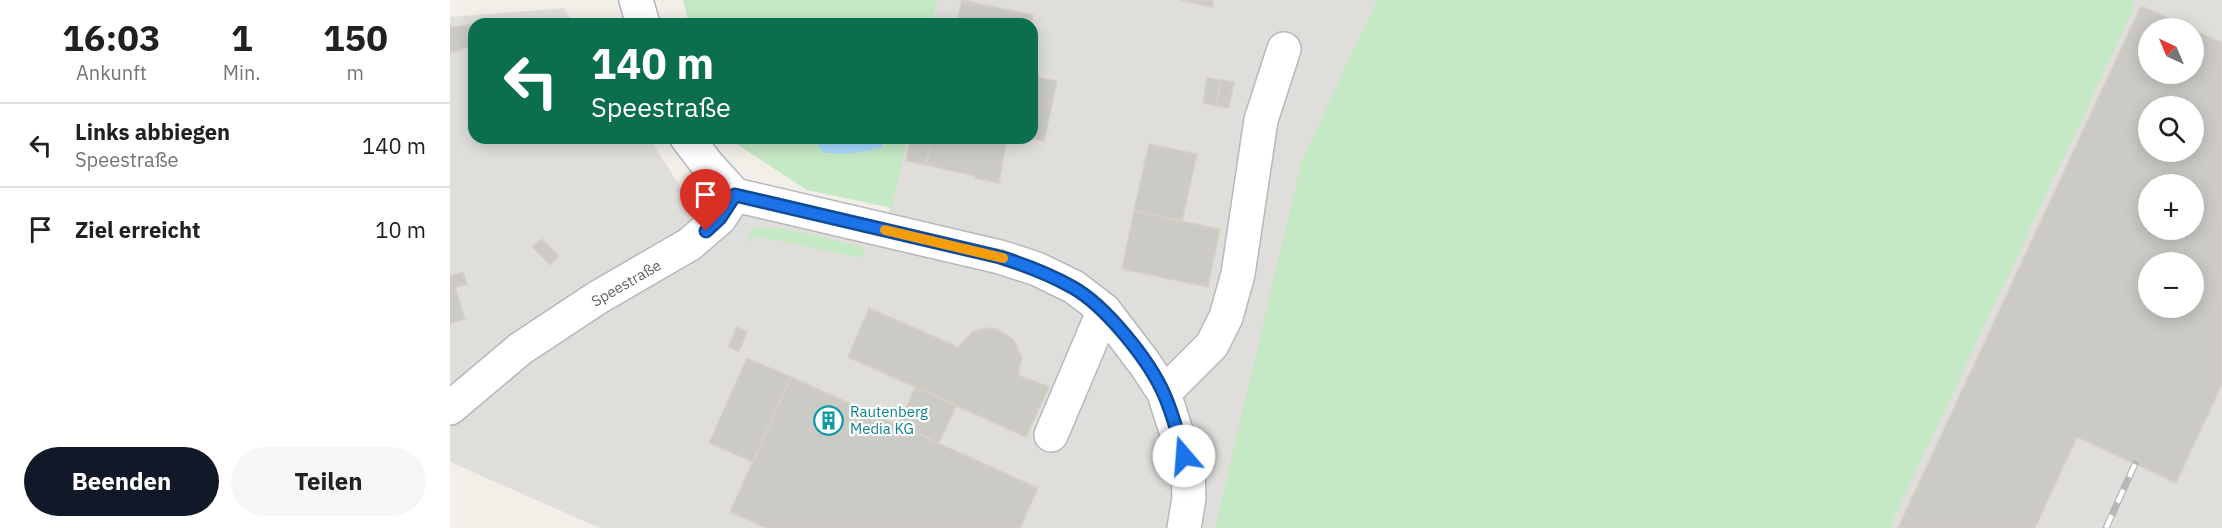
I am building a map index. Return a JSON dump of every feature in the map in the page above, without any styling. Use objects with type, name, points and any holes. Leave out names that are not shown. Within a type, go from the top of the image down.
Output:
[{"type":"street","points":[[636,0],[641,18]]},
{"type":"street","points":[[1164,393],[1212,345],[1226,317],[1238,274],[1261,120],[1284,49]]},
{"type":"street","points":[[691,144],[706,164],[735,195],[1000,257],[1036,269],[1074,287],[1104,310],[1164,393],[1188,469],[1189,498],[1184,528]]},
{"type":"street","name":"Speestraße","points":[[450,408],[520,349],[597,298],[690,244],[720,218],[735,195]]},
{"type":"street","points":[[1051,435],[1104,310]]},
{"type":"shaded area","points":[[938,0],[2222,0],[2222,528],[600,528],[450,462],[450,17],[564,8],[570,18],[468,18],[468,144],[653,144],[685,194],[882,241],[906,144],[1038,144],[1038,18],[934,18]]},
{"type":"green space","points":[[683,0],[938,0],[934,18],[688,18]]},
{"type":"green space","points":[[1377,0],[2131,0],[2135,6],[1889,528],[1215,528],[1302,160]]},
{"type":"green space","points":[[822,144],[830,154],[885,144],[906,144],[892,208],[807,190],[738,145]]},
{"type":"green space","points":[[757,227],[798,232],[865,248],[862,258],[761,237],[753,237],[742,245]]},
{"type":"water","points":[[819,144],[884,144],[862,152],[843,154],[827,153]]},
{"type":"building","points":[[962,0],[1033,15],[1032,18],[958,18]]},
{"type":"building","points":[[1180,0],[1213,0],[1212,7]]},
{"type":"building","points":[[2141,6],[2168,18],[2138,18],[2138,84],[2204,84],[2204,35],[2222,43],[2222,384],[2176,483],[2077,437],[2035,528],[1898,528]]},
{"type":"building","points":[[468,25],[468,47],[450,53],[450,28]]},
{"type":"building","points":[[1038,77],[1057,81],[1044,141],[1038,140]]},
{"type":"building","points":[[1207,78],[1221,80],[1216,106],[1203,103]]},
{"type":"building","points":[[1221,80],[1234,82],[1229,108],[1216,106]]},
{"type":"building","points":[[910,144],[931,144],[926,165],[906,161]]},
{"type":"building","points":[[931,144],[1006,144],[999,183],[926,165]]},
{"type":"building","points":[[1149,144],[1197,154],[1182,221],[1134,211]]},
{"type":"building","points":[[1134,211],[1220,229],[1208,287],[1122,269]]},
{"type":"building","points":[[542,239],[559,256],[550,265],[532,247]]},
{"type":"building","points":[[463,272],[467,284],[455,288],[465,319],[450,324],[450,276]]},
{"type":"building","points":[[869,308],[958,347],[973,331],[987,328],[997,329],[1014,340],[1022,358],[1018,375],[1049,387],[1026,437],[848,357]]},
{"type":"building","points":[[737,327],[747,332],[739,352],[728,347]]},
{"type":"building","points":[[747,358],[791,377],[753,462],[709,443]]},
{"type":"building","name":"Rautenberg Media KG","points":[[791,377],[1038,488],[1020,528],[767,528],[730,512]]},
{"type":"building","points":[[915,387],[956,406],[939,443],[899,425]]},
{"type":"railway","points":[[2106,528],[2135,464]]},
{"type":"slow traffic","points":[[885,230],[1003,258]]},
{"type":"place","name":"Rautenberg Media KG","points":[[829,420]]},
{"type":"route","points":[[706,231],[720,218],[735,195],[1000,257],[1036,269],[1074,287],[1104,310],[1126,336],[1164,393],[1184,456]]}]
